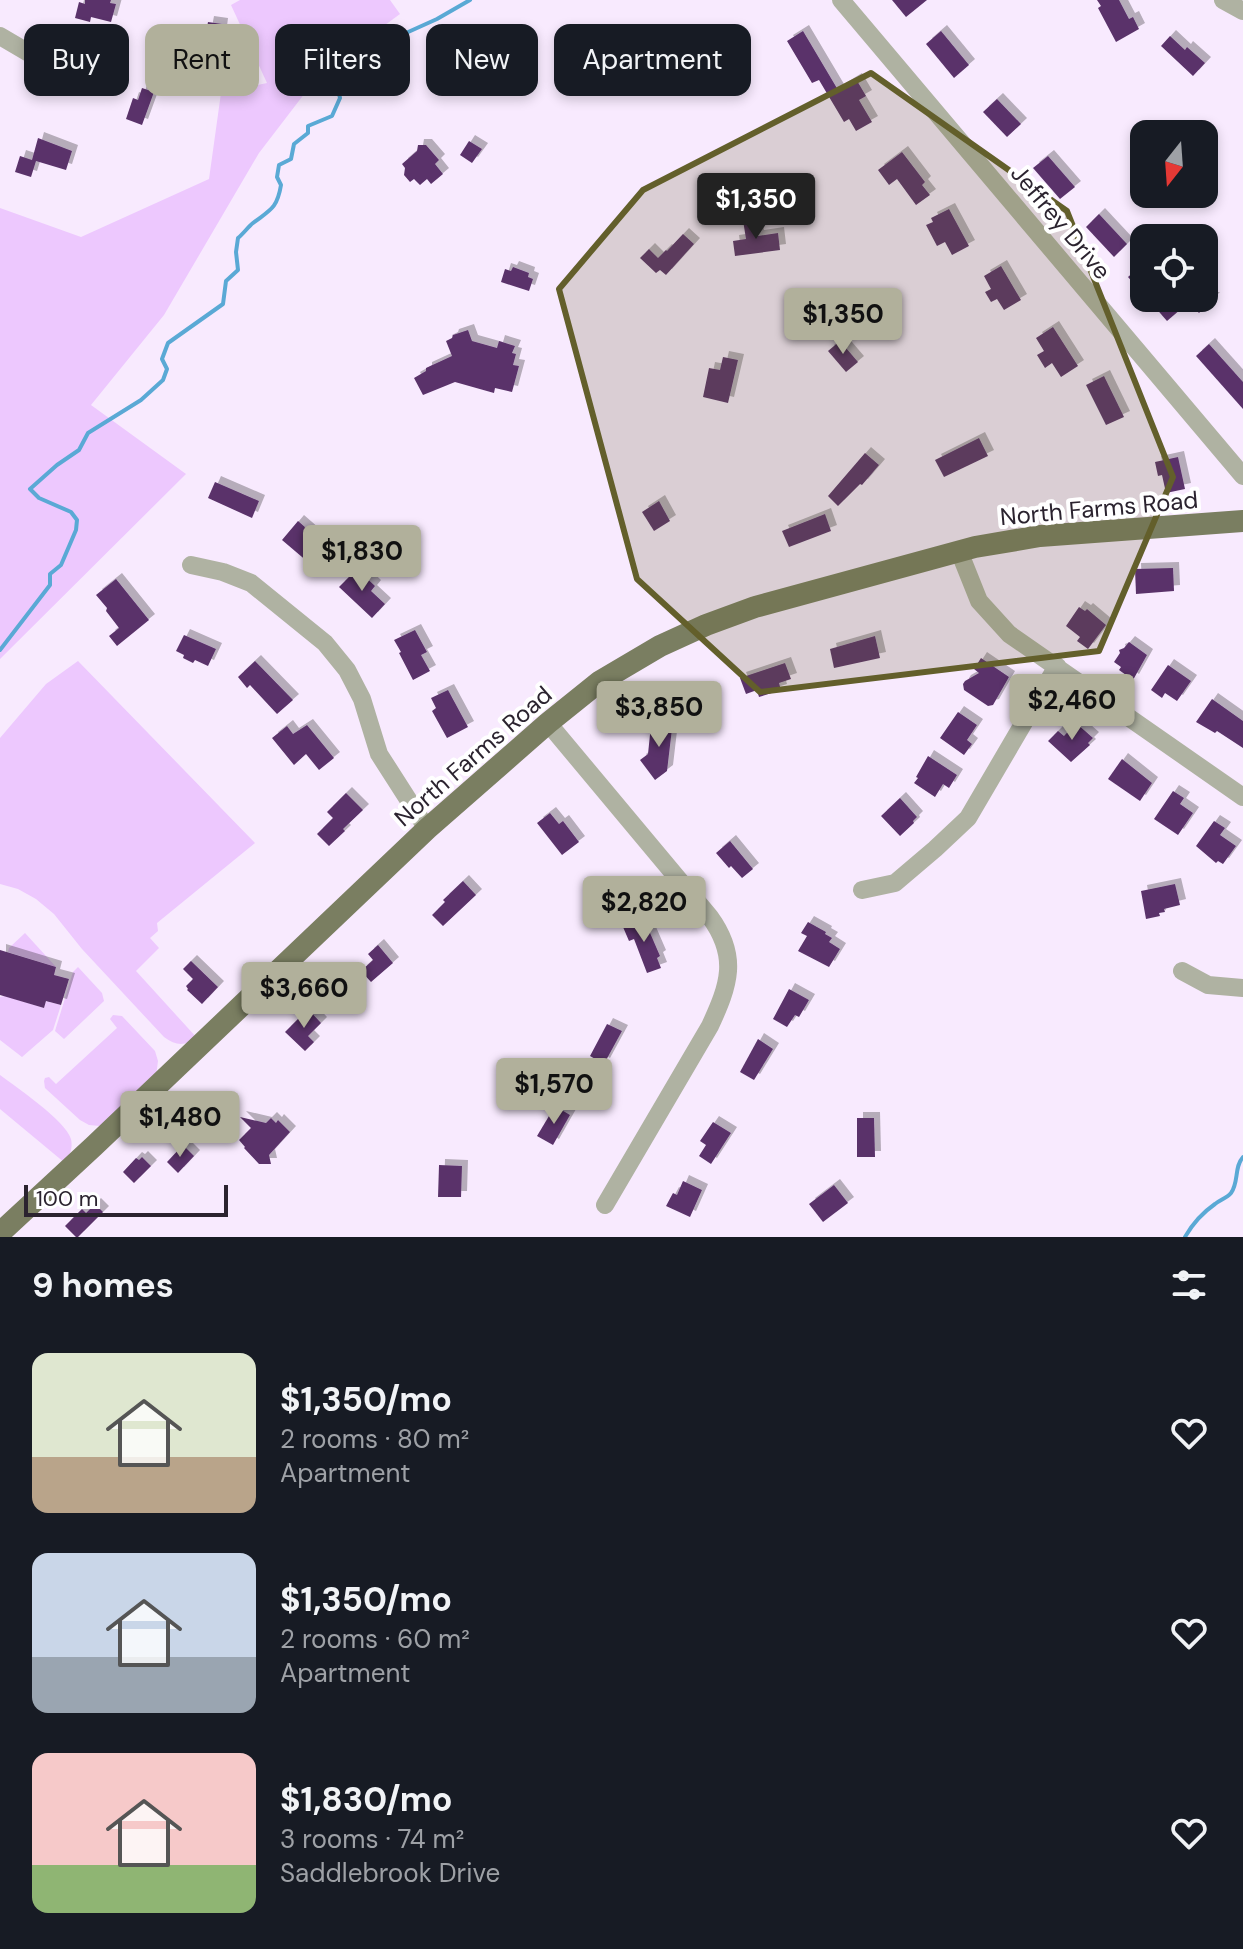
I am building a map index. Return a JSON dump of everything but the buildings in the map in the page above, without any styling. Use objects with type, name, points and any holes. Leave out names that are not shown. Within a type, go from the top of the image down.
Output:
[{"type":"main road","name":"North Farms Road","points":[[0,1233],[427,829],[599,682],[660,646],[755,607],[959,551],[1040,536],[1243,521]]},
{"type":"street","name":"Jeffrey Drive","points":[[841,0],[1243,476]]},
{"type":"street","points":[[1223,0],[1243,11]]},
{"type":"street","points":[[0,36],[24,50]]},
{"type":"street","points":[[959,551],[979,601],[1009,634],[1243,797]]},
{"type":"street","points":[[191,565],[223,572],[251,583],[325,643],[347,670],[362,699],[379,754],[427,829]]},
{"type":"street","points":[[862,890],[895,883],[968,818],[1057,666]]},
{"type":"street","points":[[548,723],[710,917],[721,932],[727,958],[727,984],[710,1026],[605,1205]]},
{"type":"street","points":[[1182,971],[1208,985],[1243,988]]},
{"type":"highlighted area","points":[[871,73],[1067,211],[1173,477],[1099,651],[760,692],[637,579],[559,289],[643,190]]},
{"type":"shaded area","points":[[240,0],[390,0],[400,14],[386,24],[275,24],[275,96],[303,96],[259,153],[164,315],[91,405],[186,474],[0,659],[0,208],[81,237],[209,179],[221,96],[259,96],[259,85],[267,83],[259,66],[259,24],[240,24],[231,5]]},
{"type":"shaded area","points":[[78,661],[255,843],[157,923],[158,931],[150,938],[159,948],[136,971],[197,1038],[188,1042],[180,1044],[164,1037],[82,949],[54,914],[18,889],[0,884],[0,738],[46,684]]},
{"type":"shaded area","points":[[25,933],[56,967],[8,952]]},
{"type":"shaded area","points":[[78,967],[102,993],[104,1001],[64,1039],[55,1031],[73,972]]},
{"type":"shaded area","points":[[0,997],[44,1008],[46,1001],[61,1005],[53,1030],[22,1057],[0,1040]]},
{"type":"shaded area","points":[[113,1015],[122,1016],[155,1051],[158,1061],[156,1076],[100,1126],[89,1125],[45,1088],[44,1081],[49,1077],[56,1084],[117,1028],[110,1019]]},
{"type":"shaded area","points":[[0,1075],[40,1105],[67,1132],[72,1145],[65,1163],[0,1109]]},
{"type":"waterway","points":[[0,650],[50,585],[50,574],[61,565],[76,530],[77,520],[71,512],[39,498],[30,489],[79,450],[88,433],[141,400],[163,380],[167,369],[162,359],[168,343],[223,304],[226,281],[238,270],[238,238],[272,208],[277,199],[281,185],[277,177],[279,165],[291,159],[294,144],[308,133],[308,126],[332,116],[340,98],[337,85],[350,82],[359,85],[365,64],[361,57],[366,51],[437,19],[470,0]]},
{"type":"waterway","points":[[1185,1237],[1210,1207],[1231,1193],[1243,1157]]}]
